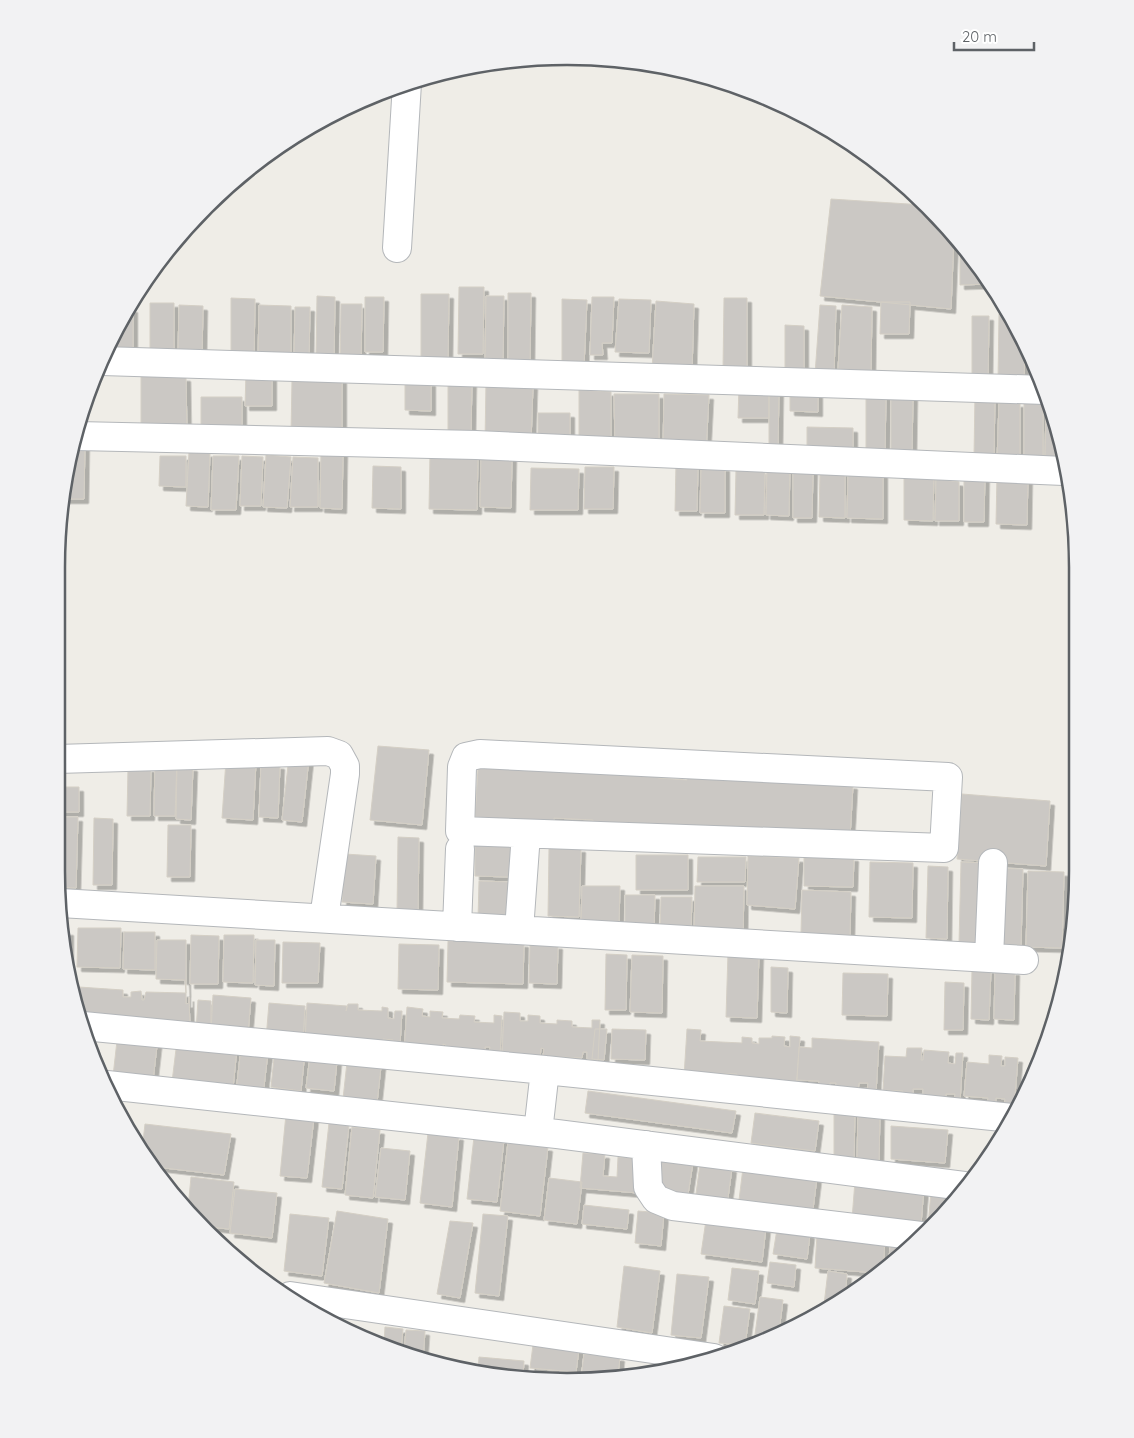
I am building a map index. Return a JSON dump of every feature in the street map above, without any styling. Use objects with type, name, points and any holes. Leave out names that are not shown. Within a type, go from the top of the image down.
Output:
[{"type":"street","points":[[397,248],[405,92]]},
{"type":"street","points":[[109,361],[1036,390]]},
{"type":"street","points":[[82,436],[476,445],[1059,471]]},
{"type":"street","points":[[65,759],[328,751],[339,755],[345,766],[345,774],[324,918]]},
{"type":"street","points":[[480,754],[948,778],[944,848],[526,834],[460,831],[462,767],[466,757],[480,754]]},
{"type":"street","points":[[519,930],[526,834]]},
{"type":"street","points":[[457,927],[460,849]]},
{"type":"street","points":[[989,958],[993,863]]},
{"type":"street","points":[[66,903],[1024,960]]},
{"type":"street","points":[[90,1027],[545,1070],[1004,1117]]},
{"type":"street","points":[[538,1132],[545,1070]]},
{"type":"street","points":[[114,1086],[538,1132],[958,1185]]},
{"type":"street","points":[[646,1146],[648,1187],[656,1200],[673,1206],[912,1235]]},
{"type":"street","points":[[304,1298],[698,1356]]},
{"type":"building","points":[[831,199],[914,204],[954,247],[951,309],[820,296]]},
{"type":"building","points":[[960,255],[981,284],[960,285]]},
{"type":"building","points":[[459,287],[484,287],[483,354],[458,354]]},
{"type":"building","points":[[508,293],[531,293],[530,362],[508,362]]},
{"type":"building","points":[[421,294],[449,294],[448,358],[421,358]]},
{"type":"building","points":[[317,296],[335,297],[334,357],[316,356]]},
{"type":"building","points":[[486,296],[504,296],[503,359],[485,359]]},
{"type":"building","points":[[365,297],[384,297],[383,352],[365,352]]},
{"type":"building","points":[[592,297],[614,297],[612,343],[602,343],[603,355],[590,355]]},
{"type":"building","points":[[231,298],[255,299],[254,359],[231,358]]},
{"type":"building","points":[[724,298],[747,298],[747,370],[723,369]]},
{"type":"building","points":[[562,299],[587,300],[584,366],[562,365]]},
{"type":"building","points":[[619,299],[651,300],[649,353],[615,352]]},
{"type":"building","points":[[656,301],[694,304],[692,371],[652,369]]},
{"type":"building","points":[[881,302],[910,302],[909,334],[880,334]]},
{"type":"building","points":[[150,303],[174,303],[174,354],[150,354]]},
{"type":"building","points":[[341,304],[362,304],[361,362],[340,362]]},
{"type":"building","points":[[179,305],[203,306],[202,356],[178,356]]},
{"type":"building","points":[[259,305],[291,306],[291,362],[258,362]]},
{"type":"building","points":[[820,305],[836,306],[834,375],[815,374]]},
{"type":"building","points":[[842,305],[872,307],[871,371],[838,369]]},
{"type":"building","points":[[295,307],[310,307],[309,359],[294,359]]},
{"type":"building","points":[[133,314],[133,353],[114,352]]},
{"type":"building","points":[[999,314],[1002,316],[1025,361],[1024,380],[998,380]]},
{"type":"building","points":[[972,316],[989,316],[988,381],[972,381]]},
{"type":"building","points":[[785,325],[804,326],[804,369],[785,369]]},
{"type":"building","points":[[246,372],[272,372],[272,406],[245,406]]},
{"type":"building","points":[[141,376],[186,377],[187,434],[141,433]]},
{"type":"building","points":[[292,379],[342,379],[342,433],[291,433]]},
{"type":"building","points":[[448,379],[472,379],[471,433],[448,433]]},
{"type":"building","points":[[405,382],[431,382],[431,411],[405,410]]},
{"type":"building","points":[[486,382],[533,385],[531,442],[485,441]]},
{"type":"building","points":[[739,386],[769,386],[769,418],[738,418]]},
{"type":"building","points":[[769,387],[779,388],[778,448],[769,448]]},
{"type":"building","points":[[579,390],[611,392],[611,446],[579,445]]},
{"type":"building","points":[[790,391],[818,392],[818,412],[790,411]]},
{"type":"building","points":[[866,393],[886,394],[885,452],[866,452]]},
{"type":"building","points":[[975,393],[995,393],[994,456],[974,456]]},
{"type":"building","points":[[614,394],[659,394],[659,448],[615,446]]},
{"type":"building","points":[[664,394],[709,395],[706,452],[663,450]]},
{"type":"building","points":[[891,394],[913,395],[912,452],[891,452]]},
{"type":"building","points":[[201,397],[242,397],[242,428],[201,427]]},
{"type":"building","points":[[1024,399],[1040,399],[1043,409],[1043,460],[1024,460]]},
{"type":"building","points":[[999,403],[1020,403],[1020,460],[997,461]]},
{"type":"building","points":[[538,413],[570,413],[570,445],[538,444]]},
{"type":"building","points":[[1046,418],[1057,459],[1045,460]]},
{"type":"building","points":[[807,427],[853,428],[853,457],[807,457]]},
{"type":"building","points":[[82,439],[85,439],[84,499],[69,499]]},
{"type":"building","points":[[321,451],[343,452],[342,509],[320,508]]},
{"type":"building","points":[[189,452],[210,453],[208,507],[186,506]]},
{"type":"building","points":[[430,452],[478,452],[477,510],[429,509]]},
{"type":"building","points":[[266,455],[291,457],[287,508],[263,507]]},
{"type":"building","points":[[160,456],[186,456],[186,487],[159,486]]},
{"type":"building","points":[[213,456],[239,456],[236,510],[211,510]]},
{"type":"building","points":[[242,456],[263,457],[261,506],[240,506]]},
{"type":"building","points":[[481,456],[512,456],[511,508],[480,507]]},
{"type":"building","points":[[293,457],[318,458],[318,507],[290,507]]},
{"type":"building","points":[[676,463],[698,464],[697,511],[675,511]]},
{"type":"building","points":[[373,466],[401,467],[401,509],[372,508]]},
{"type":"building","points":[[767,466],[790,466],[789,516],[766,515]]},
{"type":"building","points":[[585,467],[614,467],[613,509],[584,509]]},
{"type":"building","points":[[701,467],[725,467],[725,513],[700,513]]},
{"type":"building","points":[[904,467],[934,468],[933,521],[904,520]]},
{"type":"building","points":[[531,468],[579,469],[578,510],[530,510]]},
{"type":"building","points":[[736,469],[765,470],[764,515],[735,515]]},
{"type":"building","points":[[793,470],[813,470],[812,518],[793,518]]},
{"type":"building","points":[[964,471],[985,471],[984,522],[964,522]]},
{"type":"building","points":[[820,472],[845,472],[845,518],[819,517]]},
{"type":"building","points":[[848,472],[883,472],[883,519],[847,518]]},
{"type":"building","points":[[997,475],[1028,475],[1027,525],[996,524]]},
{"type":"building","points":[[936,479],[959,482],[959,521],[935,521]]},
{"type":"building","points":[[378,746],[429,750],[422,825],[370,820]]},
{"type":"building","points":[[289,756],[309,758],[302,822],[282,820]]},
{"type":"building","points":[[155,758],[177,758],[175,816],[154,816]]},
{"type":"building","points":[[226,760],[256,762],[253,820],[222,818]]},
{"type":"building","points":[[261,764],[280,765],[278,818],[259,817]]},
{"type":"building","points":[[497,764],[556,767],[556,772],[599,774],[599,769],[658,772],[658,778],[687,780],[687,774],[853,785],[850,837],[684,835],[684,825],[659,824],[659,834],[593,831],[593,820],[554,818],[554,829],[475,820],[478,768],[496,769]]},
{"type":"building","points":[[177,766],[193,767],[191,820],[176,819]]},
{"type":"building","points":[[128,767],[151,768],[150,816],[127,816]]},
{"type":"building","points":[[65,787],[79,787],[79,812],[65,812]]},
{"type":"building","points":[[962,794],[1050,801],[1046,866],[957,859]]},
{"type":"building","points":[[65,817],[78,817],[76,888],[65,887]]},
{"type":"building","points":[[94,818],[113,819],[112,885],[93,885]]},
{"type":"building","points":[[168,825],[191,825],[190,877],[167,877]]},
{"type":"building","points":[[398,837],[419,838],[418,912],[397,911]]},
{"type":"building","points":[[475,844],[511,844],[510,877],[475,876]]},
{"type":"building","points":[[549,848],[581,848],[579,917],[548,916]]},
{"type":"building","points":[[345,854],[376,856],[373,904],[342,902]]},
{"type":"building","points":[[636,855],[688,855],[688,890],[636,890]]},
{"type":"building","points":[[748,856],[799,858],[795,909],[747,905]]},
{"type":"building","points":[[804,856],[854,857],[853,887],[804,886]]},
{"type":"building","points":[[698,857],[746,857],[745,882],[697,882]]},
{"type":"building","points":[[870,862],[913,863],[912,918],[869,917]]},
{"type":"building","points":[[961,862],[988,863],[986,944],[959,943]]},
{"type":"building","points":[[928,866],[948,867],[947,939],[926,938]]},
{"type":"building","points":[[994,868],[1023,869],[1021,945],[991,944]]},
{"type":"building","points":[[1028,871],[1064,872],[1062,948],[1026,947]]},
{"type":"building","points":[[479,881],[511,882],[510,919],[478,919]]},
{"type":"building","points":[[582,886],[620,886],[619,922],[581,921]]},
{"type":"building","points":[[695,886],[744,886],[743,938],[694,937]]},
{"type":"building","points":[[802,890],[851,892],[850,935],[801,933]]},
{"type":"building","points":[[625,895],[655,895],[654,930],[625,929]]},
{"type":"building","points":[[661,897],[692,897],[691,930],[660,930]]},
{"type":"building","points":[[78,928],[121,928],[120,968],[77,967]]},
{"type":"building","points":[[124,932],[155,932],[155,970],[123,969]]},
{"type":"building","points":[[191,935],[219,936],[218,984],[190,984]]},
{"type":"building","points":[[224,935],[254,935],[253,983],[223,982]]},
{"type":"building","points":[[157,940],[186,940],[186,993],[185,980],[156,979]]},
{"type":"building","points":[[256,940],[275,940],[274,986],[255,985]]},
{"type":"building","points":[[448,941],[524,943],[523,984],[447,982]]},
{"type":"building","points":[[283,942],[320,943],[318,983],[282,983]]},
{"type":"building","points":[[399,944],[439,945],[438,990],[398,989]]},
{"type":"building","points":[[530,944],[558,945],[557,984],[529,983]]},
{"type":"building","points":[[728,952],[759,953],[757,1018],[726,1017]]},
{"type":"building","points":[[606,954],[627,955],[626,1010],[605,1010]]},
{"type":"building","points":[[632,955],[663,956],[662,1013],[630,1012]]},
{"type":"building","points":[[771,967],[788,968],[787,1013],[771,1012]]},
{"type":"building","points":[[972,969],[991,969],[989,1020],[971,1019]]},
{"type":"building","points":[[995,971],[1015,971],[1014,1020],[994,1019]]},
{"type":"building","points":[[843,973],[888,974],[887,1016],[842,1015]]},
{"type":"building","points":[[945,982],[964,983],[963,1030],[944,1030]]},
{"type":"building","points":[[79,987],[123,990],[123,997],[131,997],[131,992],[141,991],[142,1000],[144,1000],[146,992],[186,993],[186,1004],[189,1003],[189,997],[190,1028],[87,1016]]},
{"type":"building","points":[[213,995],[251,998],[248,1033],[211,1031]]},
{"type":"building","points":[[198,1000],[211,1001],[211,1031],[196,1031]]},
{"type":"building","points":[[269,1003],[305,1006],[303,1041],[266,1039]]},
{"type":"building","points":[[307,1003],[347,1006],[346,1011],[348,1004],[358,1004],[358,1010],[382,1011],[382,1007],[388,1008],[388,1018],[394,1019],[395,1011],[402,1011],[400,1045],[393,1045],[393,1040],[383,1039],[383,1044],[350,1042],[351,1037],[340,1036],[340,1043],[305,1041]]},
{"type":"building","points":[[407,1007],[423,1009],[422,1016],[430,1017],[430,1011],[443,1012],[442,1018],[459,1019],[460,1015],[475,1016],[474,1022],[494,1023],[494,1015],[502,1016],[500,1056],[489,1055],[490,1047],[485,1047],[485,1053],[446,1051],[446,1045],[443,1044],[443,1054],[404,1052]]},
{"type":"building","points":[[504,1012],[520,1013],[520,1021],[528,1021],[528,1015],[540,1016],[540,1023],[557,1024],[557,1020],[572,1021],[572,1027],[592,1028],[592,1020],[600,1020],[598,1060],[587,1059],[587,1052],[583,1052],[582,1058],[543,1056],[544,1049],[541,1048],[540,1058],[502,1056]]},
{"type":"building","points":[[595,1029],[607,1029],[604,1060],[592,1059]]},
{"type":"building","points":[[612,1029],[646,1030],[645,1060],[611,1059]]},
{"type":"building","points":[[687,1029],[701,1030],[700,1041],[742,1043],[742,1037],[752,1038],[752,1043],[759,1044],[759,1038],[772,1038],[772,1036],[785,1037],[784,1046],[790,1047],[790,1036],[800,1037],[796,1089],[783,1088],[783,1079],[782,1088],[736,1084],[737,1074],[695,1072],[695,1076],[684,1076]]},
{"type":"building","points":[[118,1032],[158,1037],[153,1080],[113,1076]]},
{"type":"building","points":[[812,1038],[879,1042],[876,1093],[867,1092],[868,1083],[859,1083],[858,1091],[836,1091],[836,1083],[830,1083],[829,1092],[818,1091],[819,1081],[797,1080],[799,1047],[812,1048]]},
{"type":"building","points":[[177,1041],[237,1048],[233,1088],[172,1082]]},
{"type":"building","points":[[241,1048],[268,1052],[263,1095],[236,1092]]},
{"type":"building","points":[[275,1048],[305,1051],[301,1091],[271,1087]]},
{"type":"building","points":[[311,1048],[338,1051],[334,1091],[306,1088]]},
{"type":"building","points":[[907,1048],[922,1048],[921,1060],[923,1060],[924,1050],[949,1052],[948,1063],[955,1064],[956,1053],[963,1053],[960,1102],[954,1102],[955,1094],[946,1094],[945,1102],[923,1101],[923,1089],[913,1089],[913,1101],[902,1101],[903,1091],[883,1090],[885,1056],[906,1057]]},
{"type":"building","points":[[348,1053],[382,1057],[376,1112],[342,1108]]},
{"type":"building","points":[[989,1055],[1002,1056],[1001,1066],[1005,1066],[1005,1057],[1018,1058],[1015,1097],[1009,1108],[1004,1107],[1005,1099],[996,1098],[995,1109],[987,1108],[988,1098],[964,1096],[967,1062],[989,1064]]},
{"type":"building","points":[[588,1091],[736,1111],[732,1133],[585,1113]]},
{"type":"building","points":[[834,1106],[855,1107],[854,1160],[834,1159]]},
{"type":"building","points":[[858,1110],[880,1110],[879,1162],[857,1162]]},
{"type":"building","points":[[755,1113],[819,1121],[815,1151],[751,1143]]},
{"type":"building","points":[[286,1114],[314,1117],[307,1178],[280,1176]]},
{"type":"building","points":[[329,1123],[349,1125],[342,1189],[322,1187]]},
{"type":"building","points":[[145,1124],[231,1134],[224,1175],[163,1168],[143,1139]]},
{"type":"building","points":[[891,1126],[948,1130],[945,1163],[891,1159]]},
{"type":"building","points":[[352,1127],[380,1130],[373,1198],[345,1195]]},
{"type":"building","points":[[475,1128],[505,1131],[497,1202],[467,1199]]},
{"type":"building","points":[[428,1133],[459,1136],[452,1207],[420,1203]]},
{"type":"building","points":[[508,1142],[548,1147],[540,1216],[500,1211]]},
{"type":"building","points":[[381,1148],[410,1151],[405,1200],[375,1197]]},
{"type":"building","points":[[583,1153],[605,1154],[603,1176],[617,1177],[618,1157],[641,1159],[638,1193],[580,1188]]},
{"type":"building","points":[[662,1158],[693,1162],[687,1201],[657,1197]]},
{"type":"building","points":[[744,1160],[818,1169],[813,1209],[739,1200]]},
{"type":"building","points":[[700,1164],[732,1168],[727,1205],[695,1201]]},
{"type":"building","points":[[191,1177],[234,1182],[229,1229],[213,1227],[189,1200]]},
{"type":"building","points":[[549,1178],[582,1182],[577,1224],[544,1220]]},
{"type":"building","points":[[855,1181],[924,1187],[921,1224],[852,1219]]},
{"type":"building","points":[[235,1189],[277,1193],[272,1238],[230,1233]]},
{"type":"building","points":[[931,1192],[951,1193],[944,1202],[929,1219]]},
{"type":"building","points":[[584,1205],[629,1210],[627,1229],[582,1224]]},
{"type":"building","points":[[337,1211],[388,1219],[379,1293],[324,1283]]},
{"type":"building","points":[[638,1211],[664,1213],[661,1246],[635,1243]]},
{"type":"building","points":[[290,1214],[329,1218],[322,1276],[284,1271]]},
{"type":"building","points":[[483,1214],[508,1216],[499,1296],[475,1293]]},
{"type":"building","points":[[706,1220],[766,1227],[762,1262],[701,1254]]},
{"type":"building","points":[[450,1221],[473,1223],[460,1298],[437,1294]]},
{"type":"building","points":[[777,1229],[810,1234],[807,1259],[773,1254]]},
{"type":"building","points":[[817,1234],[885,1240],[884,1260],[868,1272],[815,1268]]},
{"type":"building","points":[[891,1240],[905,1241],[898,1248],[889,1255]]},
{"type":"building","points":[[770,1262],[796,1265],[794,1287],[767,1283]]},
{"type":"building","points":[[624,1266],[660,1271],[652,1333],[617,1327]]},
{"type":"building","points":[[732,1268],[759,1271],[755,1304],[728,1300]]},
{"type":"building","points":[[828,1271],[847,1274],[846,1288],[824,1302]]},
{"type":"building","points":[[677,1274],[709,1277],[701,1338],[671,1335]]},
{"type":"building","points":[[760,1297],[783,1300],[780,1325],[755,1337]]},
{"type":"building","points":[[724,1306],[750,1309],[746,1340],[733,1344],[719,1343]]},
{"type":"building","points":[[385,1327],[403,1329],[402,1344],[384,1338]]},
{"type":"building","points":[[406,1330],[425,1331],[424,1352],[405,1346]]},
{"type":"building","points":[[533,1345],[579,1349],[576,1372],[530,1368]]},
{"type":"building","points":[[584,1354],[620,1357],[619,1370],[582,1373]]},
{"type":"building","points":[[479,1357],[524,1361],[523,1371],[478,1365]]}]
